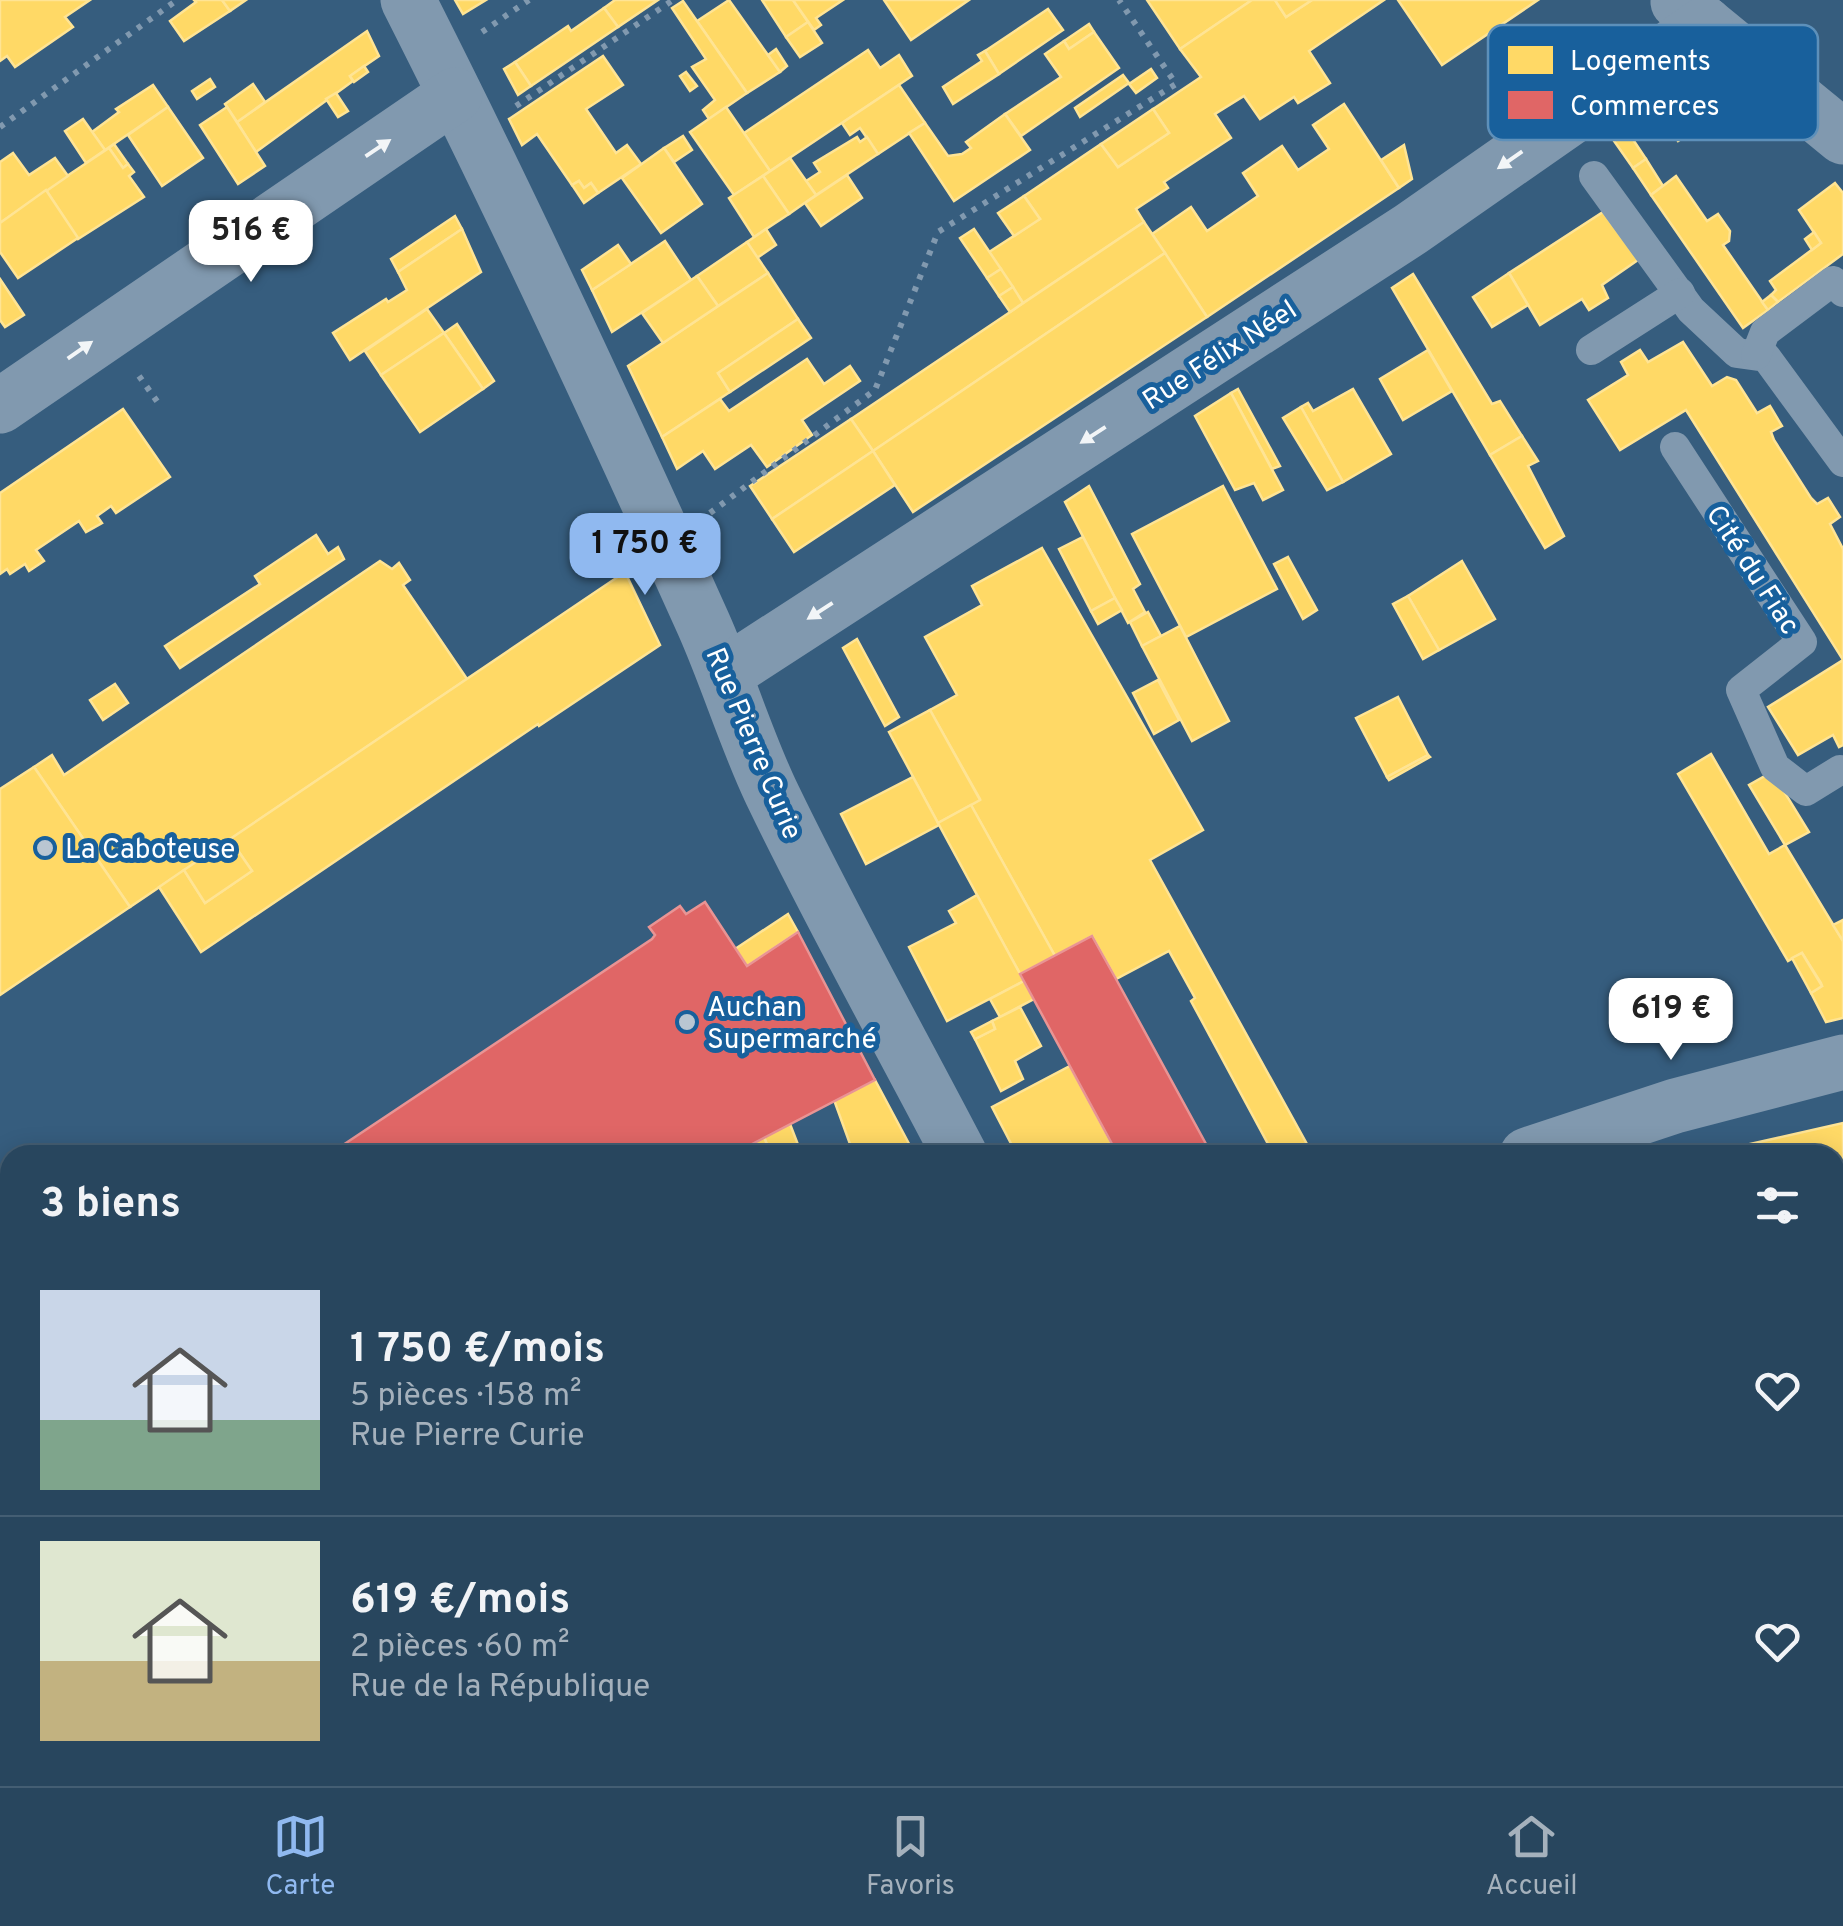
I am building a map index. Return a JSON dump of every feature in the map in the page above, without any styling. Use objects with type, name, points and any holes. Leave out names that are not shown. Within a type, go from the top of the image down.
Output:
[{"type":"street","name":"Rue Pierre Curie","points":[[408,0],[668,544],[726,673],[770,790],[955,1145]]},
{"type":"street","points":[[0,406],[465,115]]},
{"type":"street","points":[[1818,116],[1843,136]]},
{"type":"street","name":"Rue Félix Néel","points":[[726,673],[1411,229],[1525,140]]},
{"type":"street","points":[[1557,1145],[1674,1106],[1843,1062]]},
{"type":"lane","points":[[1594,176],[1691,310],[1737,353],[1766,357],[1843,462]]},
{"type":"lane","points":[[1756,356],[1765,332],[1833,281],[1843,292]]},
{"type":"lane","points":[[1591,350],[1680,293]]},
{"type":"lane","name":"Cité du Fiac","points":[[1674,447],[1802,642],[1741,690],[1775,766],[1806,790],[1842,771]]},
{"type":"path","points":[[0,126],[177,0]]},
{"type":"path","points":[[465,115],[672,0]]},
{"type":"path","points":[[668,544],[875,390],[938,232],[1176,84],[1119,0]]},
{"type":"building: Logements","points":[[0,0],[90,0],[65,17],[73,27],[15,67],[7,56],[0,61]]},
{"type":"building: Logements","points":[[194,0],[222,0],[230,11],[184,41],[170,21]]},
{"type":"building: Logements","points":[[222,0],[246,0],[230,11]]},
{"type":"building: Logements","points":[[455,0],[486,0],[463,14]]},
{"type":"building: Logements","points":[[615,0],[658,0],[618,27],[604,8]]},
{"type":"building: Logements","points":[[729,0],[780,72],[747,93],[697,21]]},
{"type":"building: Logements","points":[[762,0],[793,0],[808,22],[786,37]]},
{"type":"building: Logements","points":[[793,0],[843,0],[816,18],[821,25],[814,30]]},
{"type":"building: Logements","points":[[884,0],[969,0],[911,40]]},
{"type":"building: Logements","points":[[1147,0],[1252,0],[1180,49]]},
{"type":"building: Logements","points":[[1252,0],[1275,0],[1286,17],[1312,0],[1384,0],[1309,51],[1330,83],[1298,103],[1294,97],[1260,119],[1244,96],[1215,114],[1231,138],[1164,182],[1168,188],[1136,209],[1144,222],[1023,303],[989,252],[1040,219],[1024,196],[1101,144],[1118,167],[1169,133],[1153,109],[1201,77],[1180,49]]},
{"type":"building: Logements","points":[[1275,0],[1312,0],[1286,17]]},
{"type":"building: Logements","points":[[1398,0],[1538,0],[1501,25],[1488,25],[1488,34],[1442,65]]},
{"type":"building: Logements","points":[[683,1],[747,93],[709,119],[703,110],[715,100],[692,67],[706,59],[672,8]]},
{"type":"building: Logements","points":[[604,8],[618,27],[531,86],[515,62],[568,26],[571,31]]},
{"type":"building: Logements","points":[[1048,9],[1063,30],[999,74],[985,51]]},
{"type":"building: Logements","points":[[808,22],[822,43],[800,57],[786,37]]},
{"type":"building: Logements","points":[[1089,24],[1094,32],[1069,49],[1064,41]]},
{"type":"building: Logements","points":[[367,31],[379,56],[350,76],[353,81],[256,152],[237,122]]},
{"type":"building: Logements","points":[[1094,32],[1119,68],[1021,136],[1005,114],[1061,77],[1045,54],[1064,41],[1069,49]]},
{"type":"building: Logements","points":[[776,49],[787,66],[780,72],[768,55]]},
{"type":"building: Logements","points":[[868,50],[880,68],[899,55],[912,76],[770,171],[744,133]]},
{"type":"building: Logements","points":[[985,51],[999,74],[953,104],[943,87],[982,61],[978,55]]},
{"type":"building: Logements","points":[[603,56],[623,85],[586,109],[616,153],[627,145],[641,164],[598,193],[591,183],[584,188],[579,181],[572,185],[537,134],[522,145],[509,119]]},
{"type":"building: Logements","points":[[515,62],[531,86],[518,95],[504,69]]},
{"type":"building: Logements","points":[[364,66],[368,72],[354,82],[350,76]]},
{"type":"building: Logements","points":[[1151,69],[1157,78],[1136,93],[1129,84]]},
{"type":"building: Logements","points":[[686,72],[697,86],[690,91],[680,76]]},
{"type":"building: Logements","points":[[1123,75],[1129,83],[1080,117],[1075,108]]},
{"type":"building: Logements","points":[[210,79],[215,87],[197,99],[192,91]]},
{"type":"building: Logements","points":[[253,84],[265,102],[237,122],[225,104]]},
{"type":"building: Logements","points":[[153,85],[168,107],[105,150],[92,132],[119,112],[116,109]]},
{"type":"building: Logements","points":[[899,85],[925,123],[878,154],[860,128],[850,135],[842,123]]},
{"type":"building: Logements","points":[[336,93],[348,111],[338,117],[326,99]]},
{"type":"building: Logements","points":[[1344,104],[1399,188],[1207,317],[1152,234],[1191,207],[1207,231],[1258,196],[1243,173],[1282,146],[1298,170],[1329,149],[1313,125]]},
{"type":"building: Logements","points":[[168,107],[203,158],[162,186],[128,135]]},
{"type":"building: Logements","points":[[227,107],[265,166],[238,184],[200,125]]},
{"type":"building: Logements","points":[[726,107],[770,171],[734,195],[690,132]]},
{"type":"building: Logements","points":[[1153,109],[1169,133],[1118,167],[1101,144]]},
{"type":"building: Logements","points":[[1005,114],[1030,150],[954,201],[909,133],[925,123],[948,156],[962,154],[971,148],[966,142]]},
{"type":"building: Logements","points":[[83,119],[105,150],[86,163],[65,131]]},
{"type":"building: Logements","points":[[683,136],[692,150],[674,162],[664,148]]},
{"type":"building: Logements","points":[[857,137],[860,142],[867,137],[878,154],[816,195],[806,181],[820,172],[814,163]]},
{"type":"building: Logements","points":[[1613,140],[1633,140],[1646,159],[1633,168]]},
{"type":"building: Logements","points":[[114,144],[128,164],[123,168],[109,148]]},
{"type":"building: Logements","points":[[1404,145],[1412,179],[1399,188],[1381,160]]},
{"type":"building: Logements","points":[[109,148],[123,168],[128,164],[134,172],[129,176],[144,197],[78,239],[46,190]]},
{"type":"building: Logements","points":[[664,148],[702,204],[661,233],[622,178]]},
{"type":"building: Logements","points":[[13,153],[29,175],[55,158],[68,176],[0,223],[0,162]]},
{"type":"building: Logements","points":[[790,158],[816,195],[789,214],[763,176]]},
{"type":"building: Logements","points":[[1646,159],[1663,186],[1651,195],[1633,168]]},
{"type":"building: Logements","points":[[847,175],[862,198],[821,226],[805,203]]},
{"type":"building: Logements","points":[[763,176],[789,214],[754,237],[729,198]]},
{"type":"building: Logements","points":[[1676,176],[1707,221],[1718,214],[1730,231],[1729,241],[1723,245],[1768,310],[1743,328],[1651,195]]},
{"type":"building: Logements","points":[[579,181],[584,188],[591,183],[598,193],[584,203],[572,185]]},
{"type":"building: Logements","points":[[1835,183],[1843,193],[1843,254],[1778,302],[1771,295],[1776,290],[1770,281],[1821,243],[1799,210]]},
{"type":"building: Logements","points":[[46,190],[78,238],[18,278],[0,252],[0,223]]},
{"type":"building: Logements","points":[[1024,196],[1040,219],[1014,236],[998,213]]},
{"type":"building: Logements","points":[[1603,212],[1638,260],[1602,285],[1608,298],[1589,310],[1582,299],[1540,325],[1509,273]]},
{"type":"building: Logements","points":[[455,216],[462,229],[398,272],[391,259]]},
{"type":"building: Logements","points":[[1144,222],[1165,253],[873,451],[851,419]]},
{"type":"building: Logements","points":[[462,229],[481,272],[350,360],[333,333],[407,290],[398,272]]},
{"type":"building: Logements","points":[[766,229],[776,245],[757,258],[747,242]]},
{"type":"building: Logements","points":[[974,229],[1001,269],[987,278],[960,238]]},
{"type":"building: Logements","points":[[1814,232],[1821,243],[1812,250],[1805,239]]},
{"type":"building: Logements","points":[[665,241],[691,280],[612,332],[592,290]]},
{"type":"building: Logements","points":[[747,242],[768,273],[718,306],[697,276]]},
{"type":"building: Logements","points":[[618,245],[631,264],[592,290],[582,270]]},
{"type":"building: Logements","points":[[1165,253],[1207,317],[913,512],[873,451]]},
{"type":"building: Logements","points":[[1001,269],[1013,287],[999,296],[987,278]]},
{"type":"building: Logements","points":[[768,273],[798,319],[718,373],[730,392],[662,437],[628,366]]},
{"type":"building: Logements","points":[[1509,273],[1528,305],[1492,327],[1473,297]]},
{"type":"building: Logements","points":[[1413,274],[1492,404],[1500,401],[1522,436],[1490,455],[1392,288]]},
{"type":"building: Logements","points":[[697,276],[718,306],[663,343],[642,313]]},
{"type":"building: Logements","points":[[0,279],[24,315],[5,327],[0,320]]},
{"type":"building: Logements","points":[[1013,287],[1023,303],[1010,312],[999,296]]},
{"type":"building: Logements","points":[[1771,295],[1778,302],[1768,310],[1762,302]]},
{"type":"building: Logements","points":[[427,309],[444,333],[381,375],[365,351]]},
{"type":"building: Logements","points":[[798,319],[811,338],[730,392],[718,373]]},
{"type":"building: Logements","points":[[457,324],[494,381],[483,389],[444,333]]},
{"type":"building: Logements","points":[[444,333],[483,389],[420,432],[381,375]]},
{"type":"building: Logements","points":[[1683,342],[1712,386],[1727,377],[1736,380],[1757,413],[1770,406],[1782,426],[1771,432],[1774,440],[1811,498],[1817,504],[1828,498],[1840,517],[1830,524],[1843,549],[1843,660],[1686,410],[1620,450],[1588,400],[1628,375],[1621,362],[1640,350],[1648,362]]},
{"type":"building: Logements","points":[[1428,350],[1452,391],[1403,420],[1380,379]]},
{"type":"building: Logements","points":[[807,359],[824,384],[850,366],[860,381],[802,420],[812,435],[767,467],[751,445],[715,469],[703,451],[677,469],[662,437],[720,399],[729,411]]},
{"type":"building: Logements","points":[[1238,389],[1280,466],[1272,469],[1231,393]]},
{"type":"building: Logements","points":[[1353,389],[1391,454],[1343,482],[1301,407],[1308,403],[1313,411]]},
{"type":"building: Logements","points":[[1231,393],[1283,490],[1263,500],[1254,483],[1235,490],[1195,416]]},
{"type":"building: Logements","points":[[1301,407],[1343,482],[1327,490],[1283,418]]},
{"type":"building: Logements","points":[[123,409],[170,477],[116,513],[111,506],[97,516],[102,523],[86,532],[79,521],[36,550],[44,561],[29,571],[25,564],[10,574],[7,569],[0,574],[0,493]]},
{"type":"building: Logements","points":[[851,419],[873,451],[772,519],[750,486]]},
{"type":"building: Logements","points":[[1522,436],[1538,461],[1528,466],[1564,536],[1545,548],[1490,455]]},
{"type":"building: Logements","points":[[873,451],[895,485],[794,552],[772,519]]},
{"type":"building: Logements","points":[[1089,486],[1140,584],[1133,589],[1145,612],[1128,623],[1065,502]]},
{"type":"building: Logements","points":[[1223,486],[1277,589],[1186,637],[1132,534]]},
{"type":"building: Logements","points":[[316,535],[328,554],[338,547],[344,559],[180,668],[165,646],[260,584],[255,576]]},
{"type":"building: Logements","points":[[1083,537],[1115,598],[1091,611],[1059,549]]},
{"type":"building: Logements","points":[[1042,548],[1203,830],[1150,860],[1307,1145],[1269,1145],[1191,1001],[1195,998],[1169,951],[1116,979],[1092,936],[1055,956],[971,805],[980,799],[930,710],[957,695],[925,637],[982,605],[972,586]]},
{"type":"building: Logements","points":[[1288,557],[1317,610],[1303,619],[1274,564]]},
{"type":"building: Logements","points":[[380,561],[392,569],[399,563],[410,580],[403,585],[467,679],[130,907],[34,767],[52,755],[64,775]]},
{"type":"building: Logements","points":[[1462,561],[1495,619],[1439,650],[1408,596]]},
{"type":"building: Logements","points":[[625,572],[660,645],[201,952],[159,887],[184,870],[205,903],[252,871],[230,839]]},
{"type":"building: Logements","points":[[1408,596],[1439,650],[1423,659],[1393,604]]},
{"type":"building: Logements","points":[[1115,598],[1122,610],[1098,624],[1091,611]]},
{"type":"building: Logements","points":[[1148,612],[1161,636],[1142,646],[1130,622]]},
{"type":"building: Logements","points":[[1180,626],[1229,721],[1192,741],[1142,646]]},
{"type":"building: Logements","points":[[857,639],[899,717],[885,726],[843,648]]},
{"type":"building: Logements","points":[[1843,660],[1843,745],[1839,747],[1833,735],[1798,755],[1768,707]]},
{"type":"building: Logements","points":[[1158,680],[1179,720],[1154,734],[1133,693]]},
{"type":"building: Logements","points":[[115,684],[128,703],[103,720],[90,700]]},
{"type":"building: Logements","points":[[1398,697],[1428,755],[1387,777],[1356,718]]},
{"type":"building: Logements","points":[[930,710],[980,800],[938,823],[889,732]]},
{"type":"building: Logements","points":[[1711,754],[1769,854],[1785,845],[1843,941],[1843,1018],[1826,1022],[1811,993],[1821,983],[1802,953],[1788,961],[1678,774]]},
{"type":"building: Logements","points":[[1428,755],[1389,780],[1387,777]]},
{"type":"building: Logements","name":"La Caboteuse","points":[[34,767],[130,907],[0,995],[0,789]]},
{"type":"building: Logements","points":[[1772,772],[1809,832],[1785,845],[1749,785]]},
{"type":"building: Logements","points":[[913,777],[939,825],[866,864],[841,814]]},
{"type":"building: Logements","points":[[971,805],[1055,956],[1020,974],[938,823]]},
{"type":"building: Logements","points":[[230,839],[252,871],[205,903],[184,870]]},
{"type":"building: Logements","points":[[977,895],[1024,981],[947,1021],[909,947],[956,923],[949,911]]},
{"type":"building: Logements","points":[[788,914],[798,932],[747,966],[735,949]]},
{"type":"building: Logements","points":[[1843,920],[1843,941],[1833,925]]},
{"type":"building: Logements","points":[[1802,953],[1822,986],[1811,993],[1792,958]]},
{"type":"building: Logements","points":[[1024,981],[1034,999],[1000,1017],[990,999]]},
{"type":"building: Logements","points":[[1020,1007],[1041,1046],[1015,1061],[1023,1079],[1001,1091],[975,1039],[995,1029],[992,1021]]},
{"type":"building: Logements","points":[[992,1021],[995,1029],[975,1039],[971,1032]]},
{"type":"building: Logements","points":[[1070,1066],[1113,1145],[1012,1145],[992,1107]]},
{"type":"building: Logements","points":[[875,1080],[910,1145],[850,1145],[834,1100]]},
{"type":"building: Logements","points":[[1843,1123],[1843,1145],[1746,1145]]},
{"type":"building: Logements","points":[[790,1124],[798,1145],[767,1145],[764,1137]]},
{"type":"building: Logements","points":[[764,1137],[767,1145],[749,1145]]},
{"type":"building: Commerces","name":"Auchan Supermarché","points":[[705,902],[747,966],[798,932],[875,1080],[750,1145],[343,1145],[652,939],[655,935],[649,927],[680,906],[686,914]]},
{"type":"building: Commerces","points":[[1092,936],[1207,1145],[1113,1145],[1020,974]]},
{"type":"place","name":"La Caboteuse","points":[[45,848]]},
{"type":"place","name":"Auchan Supermarché","points":[[687,1022]]}]
